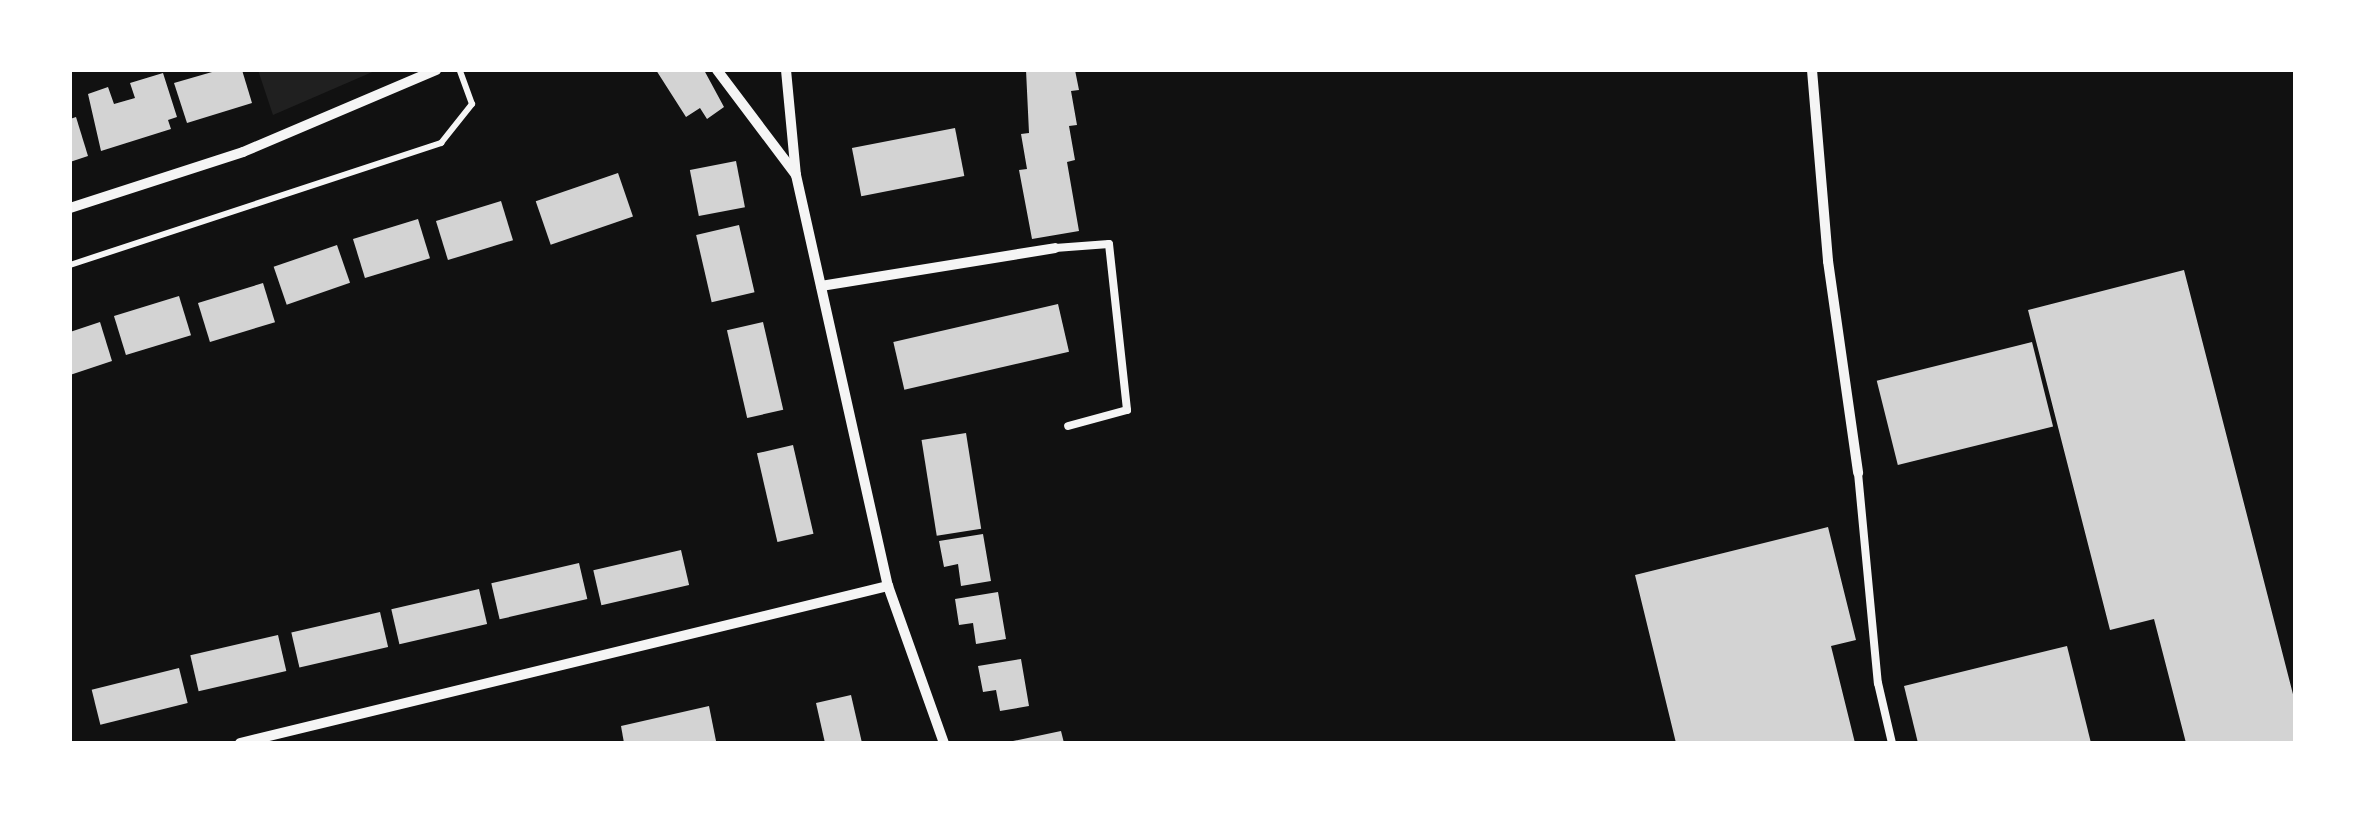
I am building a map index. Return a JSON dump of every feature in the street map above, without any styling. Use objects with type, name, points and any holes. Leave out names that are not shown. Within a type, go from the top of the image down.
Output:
[{"type":"street","points":[[70,208],[243,152],[436,70]]},
{"type":"street","points":[[717,70],[796,176]]},
{"type":"street","points":[[786,70],[796,176],[888,586],[944,743]]},
{"type":"street","points":[[1812,70],[1828,260],[1858,474]]},
{"type":"street","points":[[821,286],[1055,248]]},
{"type":"street","points":[[240,743],[888,586]]},
{"type":"lane","points":[[1055,248],[1109,244],[1127,410],[1068,426]]},
{"type":"lane","points":[[1858,474],[1878,683],[1892,743]]},
{"type":"path","points":[[70,265],[442,142],[472,104],[460,70]]},
{"type":"shaded area","points":[[258,70],[377,70],[273,115]]},
{"type":"building","points":[[219,70],[242,70],[252,103],[187,123],[174,83]]},
{"type":"building","points":[[656,70],[704,70],[724,107],[707,119],[700,108],[686,117]]},
{"type":"building","points":[[1026,70],[1075,70],[1079,90],[1071,91],[1077,125],[1069,126],[1075,160],[1067,162],[1079,231],[1032,239],[1019,170],[1027,169],[1021,134],[1029,133]]},
{"type":"building","points":[[163,73],[177,117],[168,120],[171,129],[101,151],[88,94],[108,87],[114,104],[135,98],[130,83]]},
{"type":"building","points":[[76,117],[88,156],[70,162],[70,119]]},
{"type":"building","points":[[955,128],[964,176],[861,196],[852,148]]},
{"type":"building","points":[[736,161],[745,207],[699,216],[690,170]]},
{"type":"building","points":[[618,173],[633,216],[551,245],[536,201]]},
{"type":"building","points":[[501,201],[513,240],[448,260],[436,221]]},
{"type":"building","points":[[418,219],[430,258],[365,278],[353,239]]},
{"type":"building","points":[[739,225],[755,292],[712,302],[696,235]]},
{"type":"building","points":[[337,245],[350,283],[287,305],[274,267]]},
{"type":"building","points":[[2184,270],[2295,702],[2295,743],[2186,743],[2154,619],[2110,630],[2028,310]]},
{"type":"building","points":[[263,283],[275,322],[210,342],[198,303]]},
{"type":"building","points":[[179,296],[191,335],[126,355],[114,316]]},
{"type":"building","points":[[1058,304],[1069,352],[904,390],[893,342]]},
{"type":"building","points":[[100,322],[112,361],[70,375],[70,332]]},
{"type":"building","points":[[763,322],[783,410],[747,418],[727,330]]},
{"type":"building","points":[[2032,342],[2053,426],[1898,465],[1877,381]]},
{"type":"building","points":[[966,433],[981,529],[937,536],[922,440]]},
{"type":"building","points":[[793,445],[813,534],[777,542],[757,453]]},
{"type":"building","points":[[1828,527],[1856,640],[1831,646],[1855,743],[1676,743],[1635,575]]},
{"type":"building","points":[[983,534],[991,581],[961,586],[958,564],[944,567],[939,541]]},
{"type":"building","points":[[681,550],[689,585],[601,605],[593,570]]},
{"type":"building","points":[[579,563],[587,599],[500,619],[491,583]]},
{"type":"building","points":[[479,589],[487,624],[399,644],[391,609]]},
{"type":"building","points":[[998,592],[1006,639],[976,644],[973,623],[959,625],[955,599]]},
{"type":"building","points":[[380,612],[388,647],[299,668],[291,632]]},
{"type":"building","points":[[278,635],[286,671],[199,691],[190,655]]},
{"type":"building","points":[[2067,646],[2091,743],[1918,743],[1904,686]]},
{"type":"building","points":[[1021,659],[1029,706],[1000,711],[996,690],[983,692],[978,666]]},
{"type":"building","points":[[179,668],[188,703],[100,725],[92,690]]},
{"type":"building","points":[[851,695],[862,743],[825,743],[816,703]]},
{"type":"building","points":[[709,706],[716,741],[624,743],[621,726]]},
{"type":"building","points":[[1061,731],[1064,743],[1013,743],[1013,741]]}]
